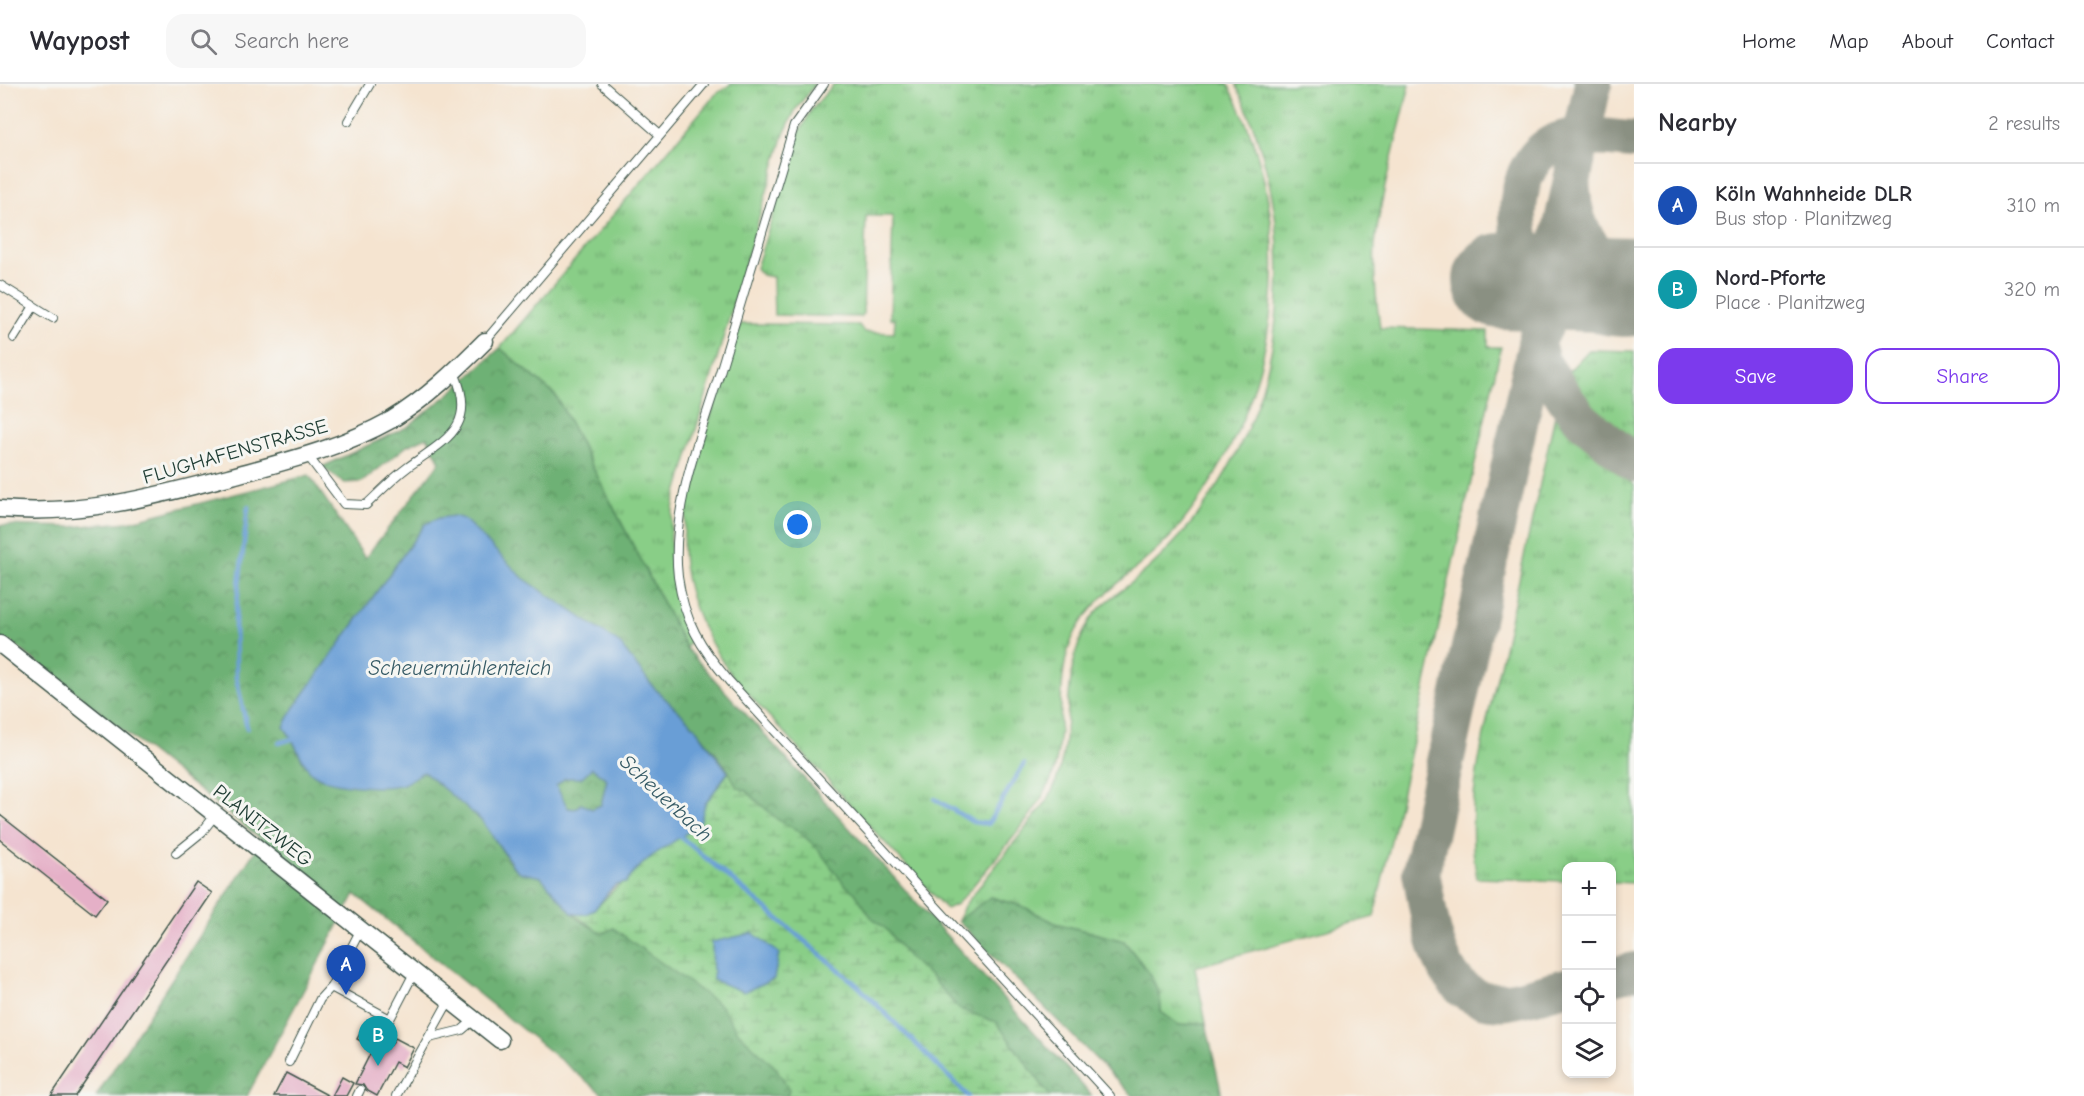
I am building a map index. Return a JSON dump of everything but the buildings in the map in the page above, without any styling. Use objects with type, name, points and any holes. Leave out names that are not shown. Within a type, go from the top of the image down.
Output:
[{"type":"street","name":"FLUGHAFENSTRASSE","points":[[0,509],[42,512],[107,507],[308,456],[392,419],[454,372],[485,341]]},
{"type":"street","name":"PLANITZWEG","points":[[0,644],[361,929],[444,998],[500,1040]]},
{"type":"lane","points":[[348,121],[370,84]]},
{"type":"lane","points":[[602,84],[660,135]]},
{"type":"lane","points":[[485,341],[705,84]]},
{"type":"lane","points":[[824,84],[794,126],[687,480],[677,542],[678,578],[687,616],[703,650],[729,681],[1110,1096]]},
{"type":"lane","points":[[0,285],[53,318]]},
{"type":"lane","points":[[14,338],[34,306]]},
{"type":"lane","points":[[308,456],[344,504],[366,505],[405,470],[450,438],[460,420],[463,395],[454,372]]},
{"type":"lane","points":[[176,853],[202,832],[216,814]]},
{"type":"lane","points":[[289,1062],[320,999],[331,987],[361,929]]},
{"type":"lane","points":[[331,987],[390,1019],[414,973]]},
{"type":"lane","points":[[396,1096],[446,1006],[444,998]]},
{"type":"lane","points":[[429,1038],[462,1030],[469,1024],[469,1016]]},
{"type":"green space","points":[[731,84],[815,84],[796,109],[784,134],[674,503],[671,538],[672,572],[679,606],[691,639],[686,648],[556,396],[500,348],[715,95]]},
{"type":"green space","points":[[834,84],[1228,84],[1252,140],[1267,197],[1273,255],[1270,314],[1259,371],[1240,426],[1213,479],[1178,528],[1166,542],[1098,602],[1076,631],[1065,665],[1057,756],[1047,788],[1029,818],[1005,848],[957,904],[946,909],[733,677],[701,624],[691,596],[684,565],[683,539],[693,477],[740,324],[859,325],[864,332],[894,333],[895,319],[890,319],[893,216],[866,216],[863,314],[861,317],[774,315],[773,277],[762,275],[756,268],[799,133],[812,109]]},
{"type":"green space","points":[[1236,84],[1410,84],[1386,184],[1375,245],[1375,286],[1380,328],[1488,331],[1488,347],[1501,347],[1374,917],[1195,967],[1206,1023],[1179,1025],[1161,1012],[1160,996],[1150,974],[1123,941],[1055,923],[1022,906],[991,897],[958,921],[964,906],[1047,801],[1057,780],[1066,735],[1073,665],[1079,643],[1089,622],[1104,604],[1158,559],[1193,521],[1226,471],[1251,419],[1268,365],[1277,309],[1278,252],[1272,195],[1257,139]]},
{"type":"green space","points":[[500,348],[556,396],[686,648],[1092,1096],[1050,1096],[996,1022],[959,1009],[931,977],[908,957],[887,930],[871,917],[855,893],[844,884],[817,848],[797,830],[778,820],[746,791],[737,787],[726,767],[694,726],[653,687],[619,643],[523,578],[454,516],[439,518],[425,524],[292,711],[284,727],[303,761],[310,771],[320,778],[348,783],[424,772],[483,822],[513,867],[526,874],[541,876],[579,920],[603,934],[613,928],[720,1005],[738,1032],[776,1068],[789,1089],[787,1096],[605,1096],[355,894],[247,1096],[96,1096],[262,840],[10,641],[0,652],[0,525],[71,527],[128,522],[309,475],[365,558],[440,462],[427,437],[407,446],[362,482],[344,483],[322,467],[407,427],[454,390]]},
{"type":"green space","points":[[1589,350],[1634,351],[1634,443],[1588,402],[1568,372]]},
{"type":"green space","points":[[1555,415],[1562,425],[1634,485],[1634,883],[1616,882],[1616,862],[1562,862],[1562,881],[1477,878],[1472,821],[1474,792],[1484,734]]},
{"type":"green space","points":[[726,767],[737,787],[746,791],[778,820],[797,830],[817,848],[844,884],[855,893],[871,917],[887,930],[908,957],[931,977],[959,1009],[996,1022],[1050,1096],[787,1096],[789,1089],[776,1068],[738,1032],[720,1005],[613,928],[603,934],[572,913],[581,914],[595,908],[620,884],[627,881],[634,870],[663,846],[691,830],[705,804],[728,773]]},
{"type":"green space","points":[[592,768],[607,779],[601,805],[592,809],[580,804],[575,809],[568,808],[556,786],[561,780],[583,774]]},
{"type":"green space","points":[[990,897],[1022,906],[1055,923],[1124,941],[1150,974],[1160,996],[1161,1012],[1179,1025],[1206,1023],[1222,1096],[1133,1096],[958,921]]},
{"type":"water","name":"Scheuermühlenteich","points":[[454,516],[464,519],[523,578],[619,643],[653,687],[694,726],[728,772],[705,804],[700,823],[643,863],[626,883],[616,885],[593,910],[587,913],[572,913],[541,877],[519,872],[483,822],[424,772],[403,784],[391,786],[366,787],[339,784],[310,771],[284,727],[292,711],[425,524],[439,518]],"holes":[[[592,768],[607,779],[601,805],[592,809],[581,804],[575,809],[568,808],[556,786],[565,778],[581,778]]]},
{"type":"water","points":[[753,933],[779,953],[774,979],[744,992],[713,980],[712,942]]},
{"type":"waterway","name":"Scheuerbach","points":[[247,728],[236,677],[235,620],[248,507]]},
{"type":"waterway","name":"Scheuerbach","points":[[279,743],[298,737]]},
{"type":"waterway","points":[[935,799],[973,822],[988,824],[1024,764]]},
{"type":"waterway","name":"Scheuerbach","points":[[676,833],[857,985],[968,1096]]},
{"type":"taxiway","points":[[1562,988],[1508,1001],[1484,1000],[1466,991],[1452,977],[1442,959],[1434,937],[1421,872],[1593,84]]},
{"type":"taxiway","points":[[1634,140],[1582,137],[1565,139],[1548,146],[1535,159],[1526,175],[1520,193],[1518,213],[1519,233],[1524,251],[1532,267],[1552,288],[1564,298],[1591,312],[1620,318],[1634,317]]},
{"type":"taxiway","points":[[1572,190],[1577,219],[1590,244],[1609,264],[1634,279]]},
{"type":"taxiway","points":[[1611,284],[1566,300],[1549,317],[1536,343],[1541,362],[1582,420],[1634,463]]},
{"type":"taxiway","points":[[1616,975],[1634,971]]},
{"type":"runway","points":[[1501,281],[1634,285]]},
{"type":"place","name":"Köln Wahnheide DLR","points":[[346,995]]},
{"type":"place","name":"Nord-Pforte","points":[[378,1066]]}]
